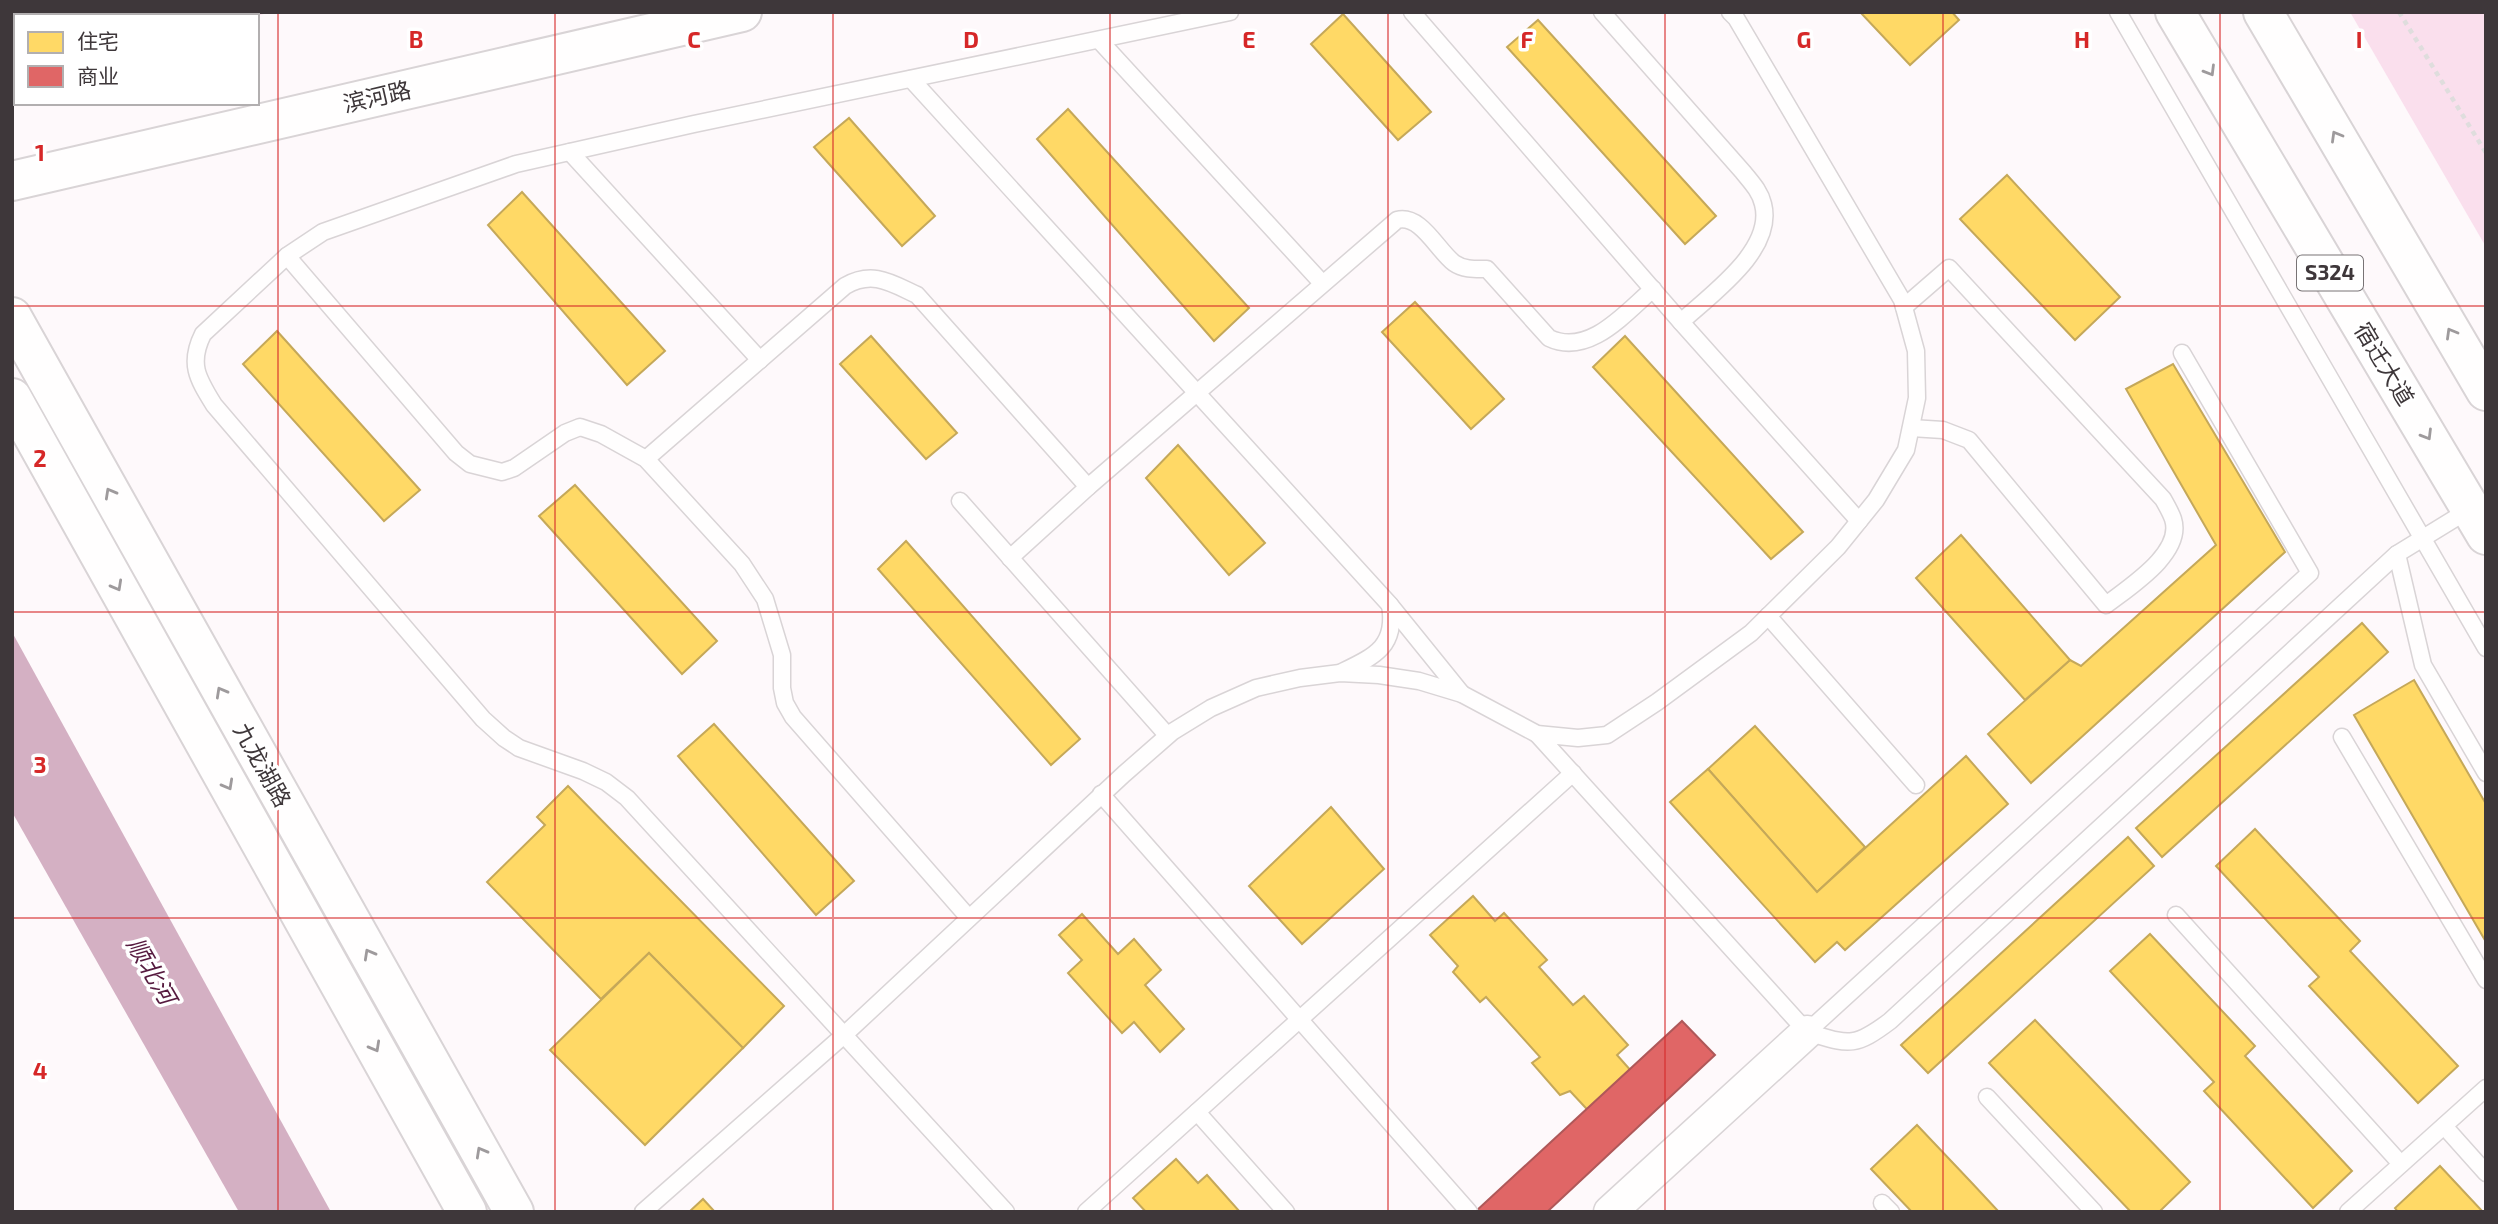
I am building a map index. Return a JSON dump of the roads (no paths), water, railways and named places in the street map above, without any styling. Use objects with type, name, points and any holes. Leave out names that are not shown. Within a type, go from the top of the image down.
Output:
[{"type":"street","name":"滨河路","points":[[12,181],[742,12]]},
{"type":"street","name":"宿迁大道","points":[[2175,12],[2481,514]]},
{"type":"street","points":[[2263,12],[2486,391]]},
{"type":"street","name":"九龙湖路","points":[[12,317],[514,1212]]},
{"type":"street","name":"九龙湖路","points":[[12,398],[467,1212]]},
{"type":"street","points":[[1610,1212],[1807,1032]]},
{"type":"lane","points":[[1006,1212],[628,798],[607,782],[519,748],[483,719],[214,405],[194,364],[196,348],[203,334],[287,256],[323,232],[516,164],[1230,12]]},
{"type":"lane","points":[[1412,12],[1681,322],[1859,521]]},
{"type":"lane","points":[[1602,12],[1743,172],[1758,191],[1763,204],[1765,220],[1762,237],[1748,259],[1681,322]]},
{"type":"lane","points":[[1537,734],[1578,738],[1607,735],[1751,633],[1838,547],[1876,500],[1906,450],[1917,398],[1916,351],[1904,307],[1736,18],[1730,12]]},
{"type":"lane","points":[[2118,12],[2486,648]]},
{"type":"lane","points":[[1100,40],[1322,284]]},
{"type":"lane","points":[[911,79],[1390,605],[1462,694]]},
{"type":"lane","points":[[570,152],[760,360]]},
{"type":"lane","points":[[1010,558],[1088,487],[1397,220],[1406,218],[1415,223],[1453,262],[1463,268],[1488,270],[1549,338],[1559,343],[1572,344],[1601,332],[1653,289]]},
{"type":"lane","points":[[287,256],[456,453],[470,464],[502,472],[514,468],[565,433],[580,427],[601,434],[646,459],[742,564],[765,599],[782,654],[785,703],[793,717],[969,918]]},
{"type":"lane","points":[[1904,307],[1949,268],[2163,499],[2174,521],[2172,543],[2164,558],[2106,606],[1969,440],[1944,430],[1911,429]]},
{"type":"lane","points":[[646,459],[845,286],[857,279],[871,278],[887,281],[917,295],[1088,487]]},
{"type":"lane","points":[[1807,1032],[2310,573],[2182,353]]},
{"type":"lane","points":[[960,501],[1167,735]]},
{"type":"lane","points":[[643,1212],[844,1035],[1167,735],[1211,708],[1256,688],[1300,678],[1340,673],[1419,681],[1462,694],[1537,734],[1807,1032],[1845,1043],[1869,1037],[1890,1021],[2397,554],[2422,539],[2481,514]]},
{"type":"lane","points":[[2397,554],[2423,666],[2486,773]]},
{"type":"lane","points":[[1340,673],[1374,654],[1391,635],[1393,623],[1390,605]]},
{"type":"lane","points":[[1768,616],[1916,785]]},
{"type":"lane","points":[[2342,737],[2486,979]]},
{"type":"lane","points":[[1086,1212],[1573,773]]},
{"type":"lane","points":[[1101,794],[1469,1212]]},
{"type":"lane","points":[[2176,915],[2401,1164]]},
{"type":"lane","points":[[2348,1212],[2486,1088]]},
{"type":"lane","points":[[1987,1097],[2094,1212]]},
{"type":"lane","points":[[1196,1112],[1286,1212]]},
{"type":"lane","points":[[2444,1126],[2486,1173]]},
{"type":"water","name":"顺北河","points":[[12,632],[331,1212],[239,1212],[12,812]]}]
